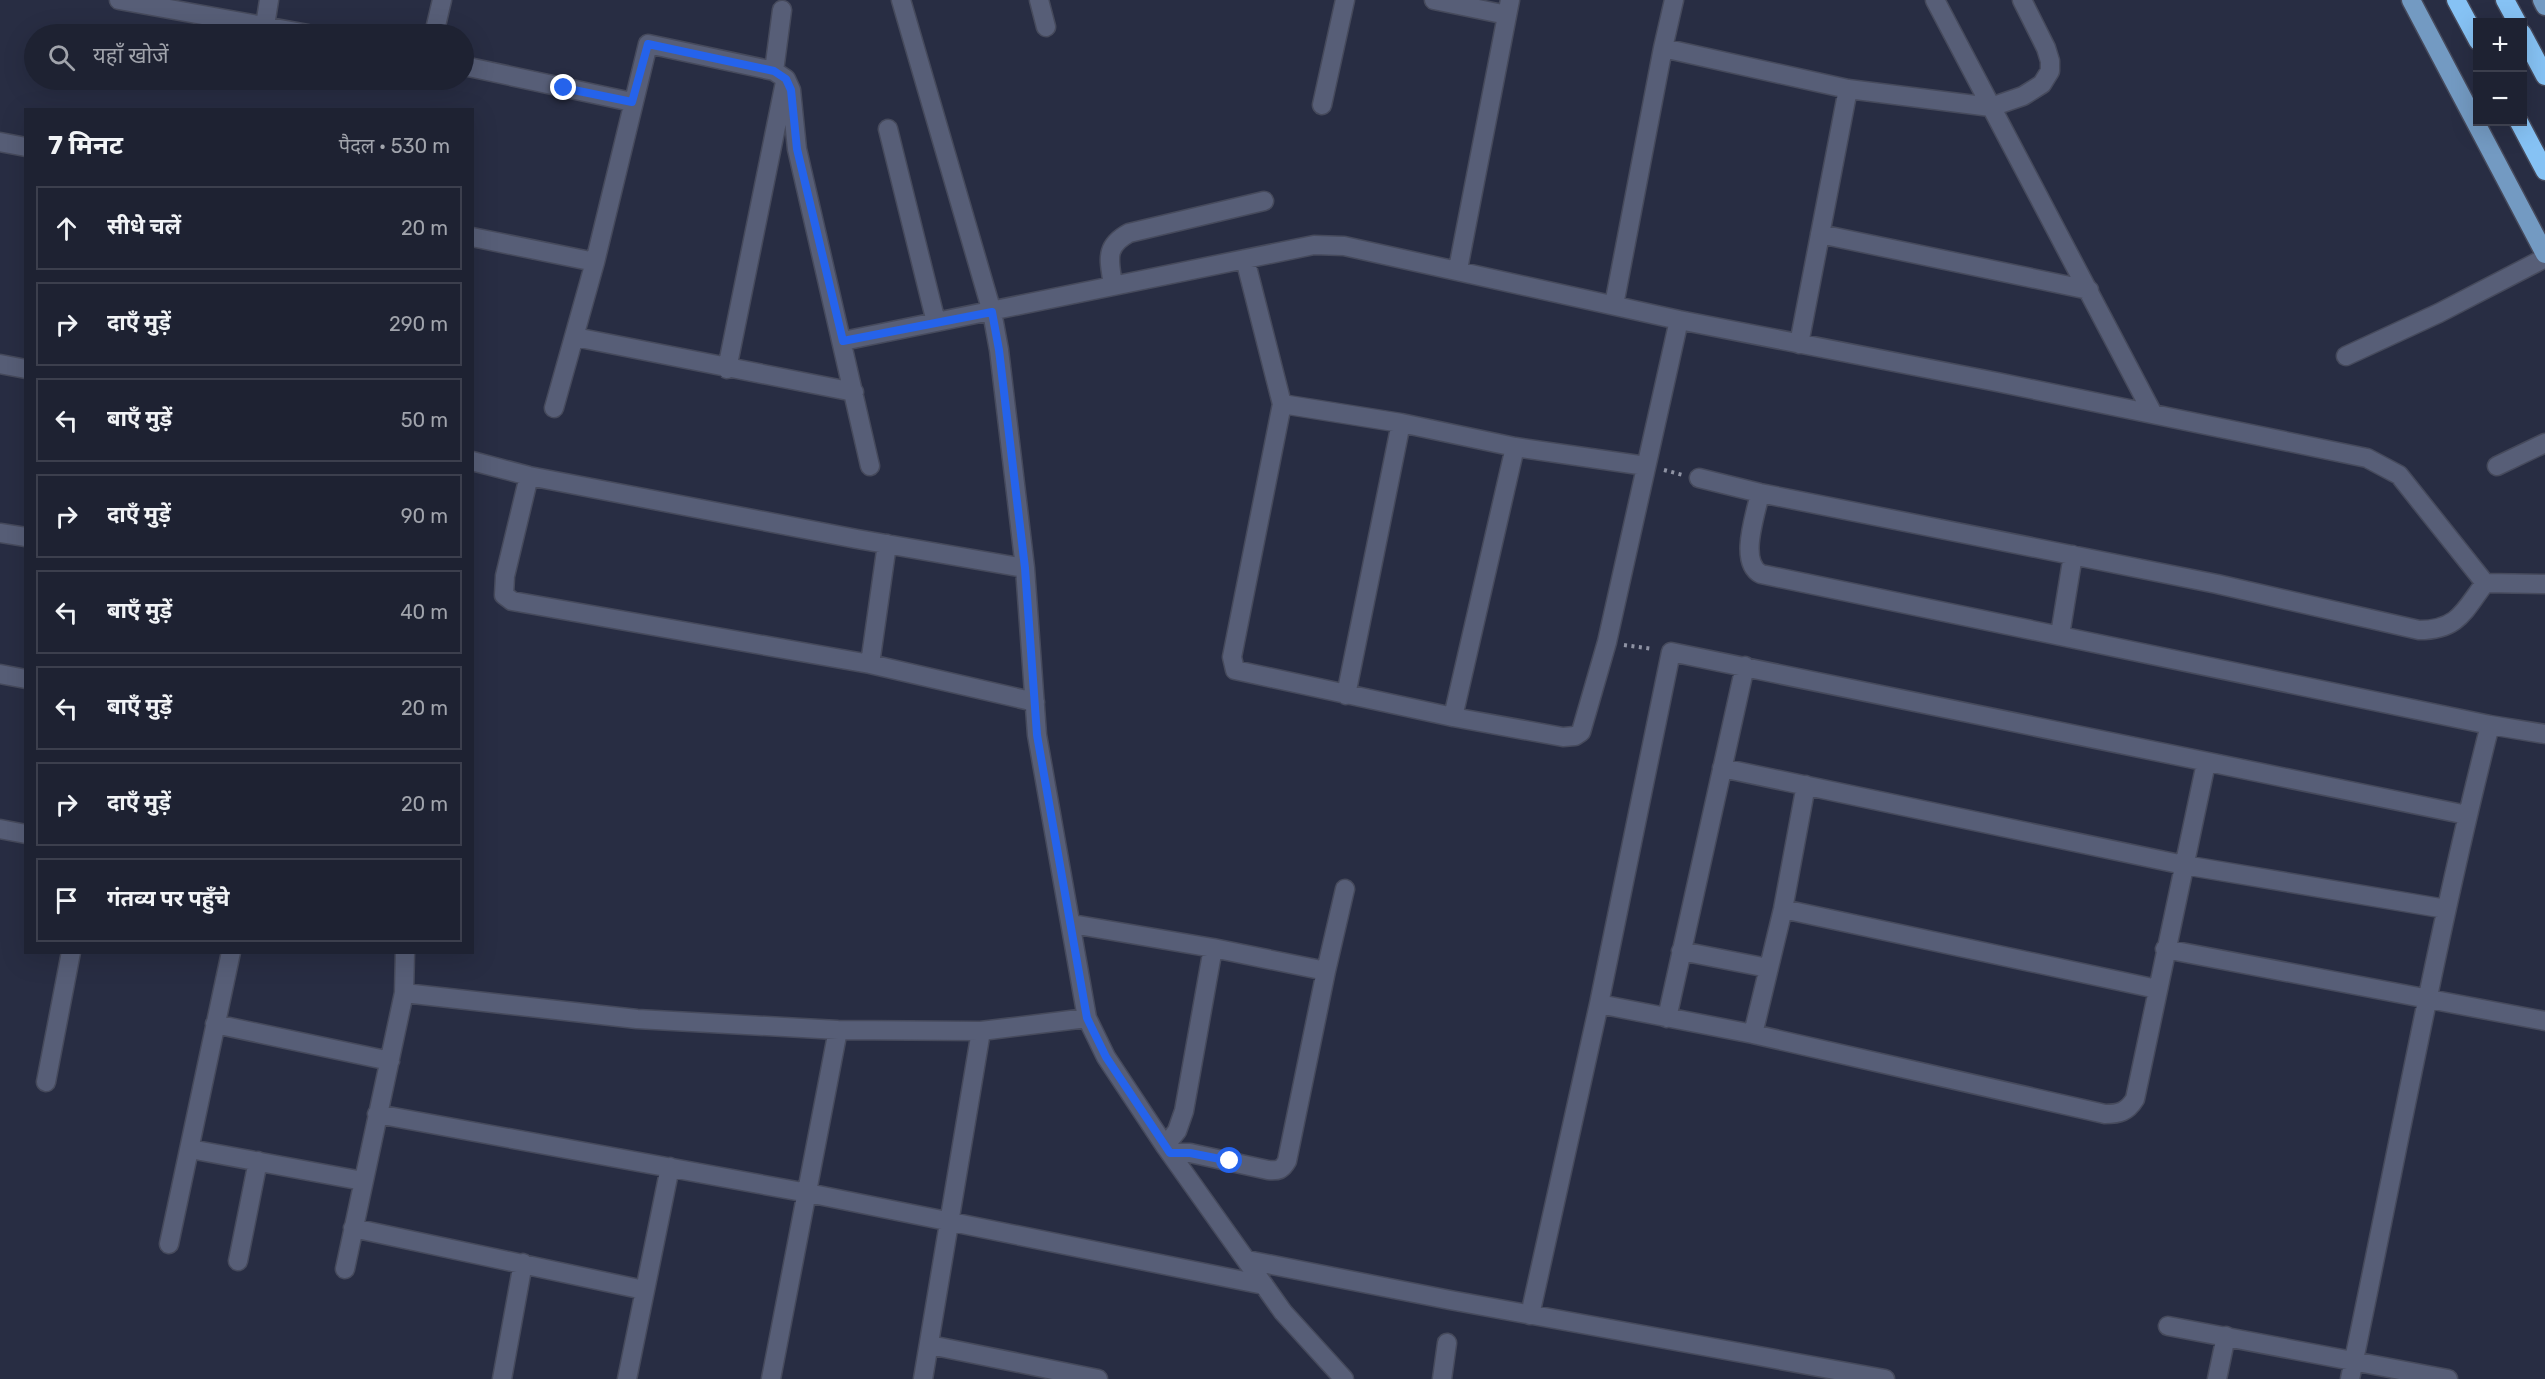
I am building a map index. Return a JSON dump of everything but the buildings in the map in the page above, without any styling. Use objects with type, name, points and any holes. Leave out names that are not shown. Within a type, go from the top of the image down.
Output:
[{"type":"highway","points":[[2456,0],[2473,32]]},
{"type":"highway","points":[[2505,0],[2515,18]]},
{"type":"highway","points":[[2527,41],[2545,76]]},
{"type":"highway","points":[[2521,126],[2545,171]]},
{"type":"main road","points":[[2411,0],[2545,256]]},
{"type":"main road","points":[[2542,0],[2545,6]]},
{"type":"street","points":[[124,0],[254,24]]},
{"type":"street","points":[[265,24],[269,0]]},
{"type":"street","points":[[437,24],[442,0]]},
{"type":"street","points":[[901,0],[992,312],[999,350],[1025,568],[1037,735],[1087,1018],[1106,1057],[1283,1312],[1344,1379]]},
{"type":"street","points":[[1039,0],[1046,27]]},
{"type":"street","points":[[1322,105],[1345,0]]},
{"type":"street","points":[[1434,0],[1508,8],[1458,270]]},
{"type":"street","points":[[1614,306],[1674,0]]},
{"type":"street","points":[[1935,0],[2153,414]]},
{"type":"street","points":[[1663,48],[1848,89],[1991,107],[2023,96],[2042,84],[2050,71],[2046,48],[2022,0]]},
{"type":"street","points":[[727,369],[780,75],[782,10]]},
{"type":"street","points":[[554,408],[595,262],[632,102],[648,44],[780,75],[791,90],[797,149],[870,466]]},
{"type":"street","points":[[474,68],[632,102]]},
{"type":"street","points":[[1799,344],[1848,89]]},
{"type":"street","points":[[888,129],[936,322]]},
{"type":"street","points":[[0,142],[24,147]]},
{"type":"street","points":[[1113,286],[1109,254],[1119,238],[1129,233],[1264,201]]},
{"type":"street","points":[[1820,234],[2089,290]]},
{"type":"street","points":[[474,237],[595,262]]},
{"type":"street","points":[[843,341],[1314,245],[1344,246],[1679,320],[2367,458],[2386,466],[2399,475],[2485,583]]},
{"type":"street","points":[[2346,356],[2439,313],[2545,256]]},
{"type":"street","points":[[1245,259],[1282,404],[1232,661],[1235,670],[1346,695],[1563,737],[1575,736],[1581,732],[1607,642],[1679,320]]},
{"type":"street","points":[[575,337],[727,369],[854,392]]},
{"type":"street","points":[[0,364],[24,369]]},
{"type":"street","points":[[1282,404],[1401,423],[1515,447],[1646,466]]},
{"type":"street","points":[[1346,695],[1401,423]]},
{"type":"street","points":[[2497,466],[2545,443]]},
{"type":"street","points":[[1454,717],[1515,447]]},
{"type":"street","points":[[474,462],[529,476],[1025,568]]},
{"type":"street","points":[[529,476],[505,576],[504,595],[512,601],[870,664],[1035,702]]},
{"type":"street","points":[[1699,478],[1760,493],[2217,584],[2419,630],[2437,630],[2460,618],[2485,583]]},
{"type":"street","points":[[1760,493],[1749,550],[1749,562],[1754,570],[1761,574],[2545,734]]},
{"type":"street","points":[[0,532],[24,537]]},
{"type":"street","points":[[870,664],[888,544]]},
{"type":"street","points":[[2060,635],[2073,555]]},
{"type":"street","points":[[2485,583],[2545,584]]},
{"type":"street","points":[[1530,1314],[1599,1004],[1671,652],[2206,764],[2467,815]]},
{"type":"street","points":[[1667,1018],[1745,666]]},
{"type":"street","points":[[0,674],[24,673]]},
{"type":"street","points":[[2350,1379],[2446,909],[2490,724]]},
{"type":"street","points":[[1599,1004],[1754,1034],[2105,1114],[2119,1114],[2129,1108],[2135,1099],[2206,764]]},
{"type":"street","points":[[1722,768],[2184,865],[2446,909]]},
{"type":"street","points":[[1754,1034],[1783,909],[1806,785]]},
{"type":"street","points":[[0,829],[24,834]]},
{"type":"street","points":[[1168,1149],[1268,1170],[1277,1171],[1284,1168],[1345,889]]},
{"type":"street","points":[[1783,909],[2157,990]]},
{"type":"street","points":[[1072,924],[1213,948],[1326,971]]},
{"type":"street","points":[[1168,1149],[1184,1111],[1213,948]]},
{"type":"street","points":[[2165,949],[2545,1021]]},
{"type":"street","points":[[1682,951],[1768,968]]},
{"type":"street","points":[[46,1082],[71,954]]},
{"type":"street","points":[[169,1244],[231,954]]},
{"type":"street","points":[[345,1269],[404,993],[405,954]]},
{"type":"street","points":[[404,993],[637,1019],[838,1030],[981,1031],[1087,1018]]},
{"type":"street","points":[[215,1024],[390,1061]]},
{"type":"street","points":[[771,1379],[838,1030]]},
{"type":"street","points":[[922,1379],[930,1345],[981,1031]]},
{"type":"street","points":[[377,1114],[808,1193],[1264,1285]]},
{"type":"street","points":[[189,1149],[363,1180]]},
{"type":"street","points":[[238,1261],[258,1161]]},
{"type":"street","points":[[627,1379],[670,1167]]},
{"type":"street","points":[[353,1228],[644,1290]]},
{"type":"street","points":[[1247,1260],[1885,1379]]},
{"type":"street","points":[[502,1379],[523,1263]]},
{"type":"street","points":[[2168,1326],[2448,1379]]},
{"type":"street","points":[[2217,1379],[2226,1336]]},
{"type":"street","points":[[1442,1379],[1447,1343]]},
{"type":"street","points":[[930,1345],[1047,1374],[1098,1379]]},
{"type":"path","points":[[1646,466],[1699,478]]},
{"type":"path","points":[[1607,642],[1671,652]]},
{"type":"route","points":[[564,88],[632,102],[648,44],[781,74],[791,90],[797,149],[843,341],[992,312],[999,350],[1025,568],[1037,735],[1087,1018],[1106,1057],[1170,1153],[1190,1153],[1230,1161]]}]
